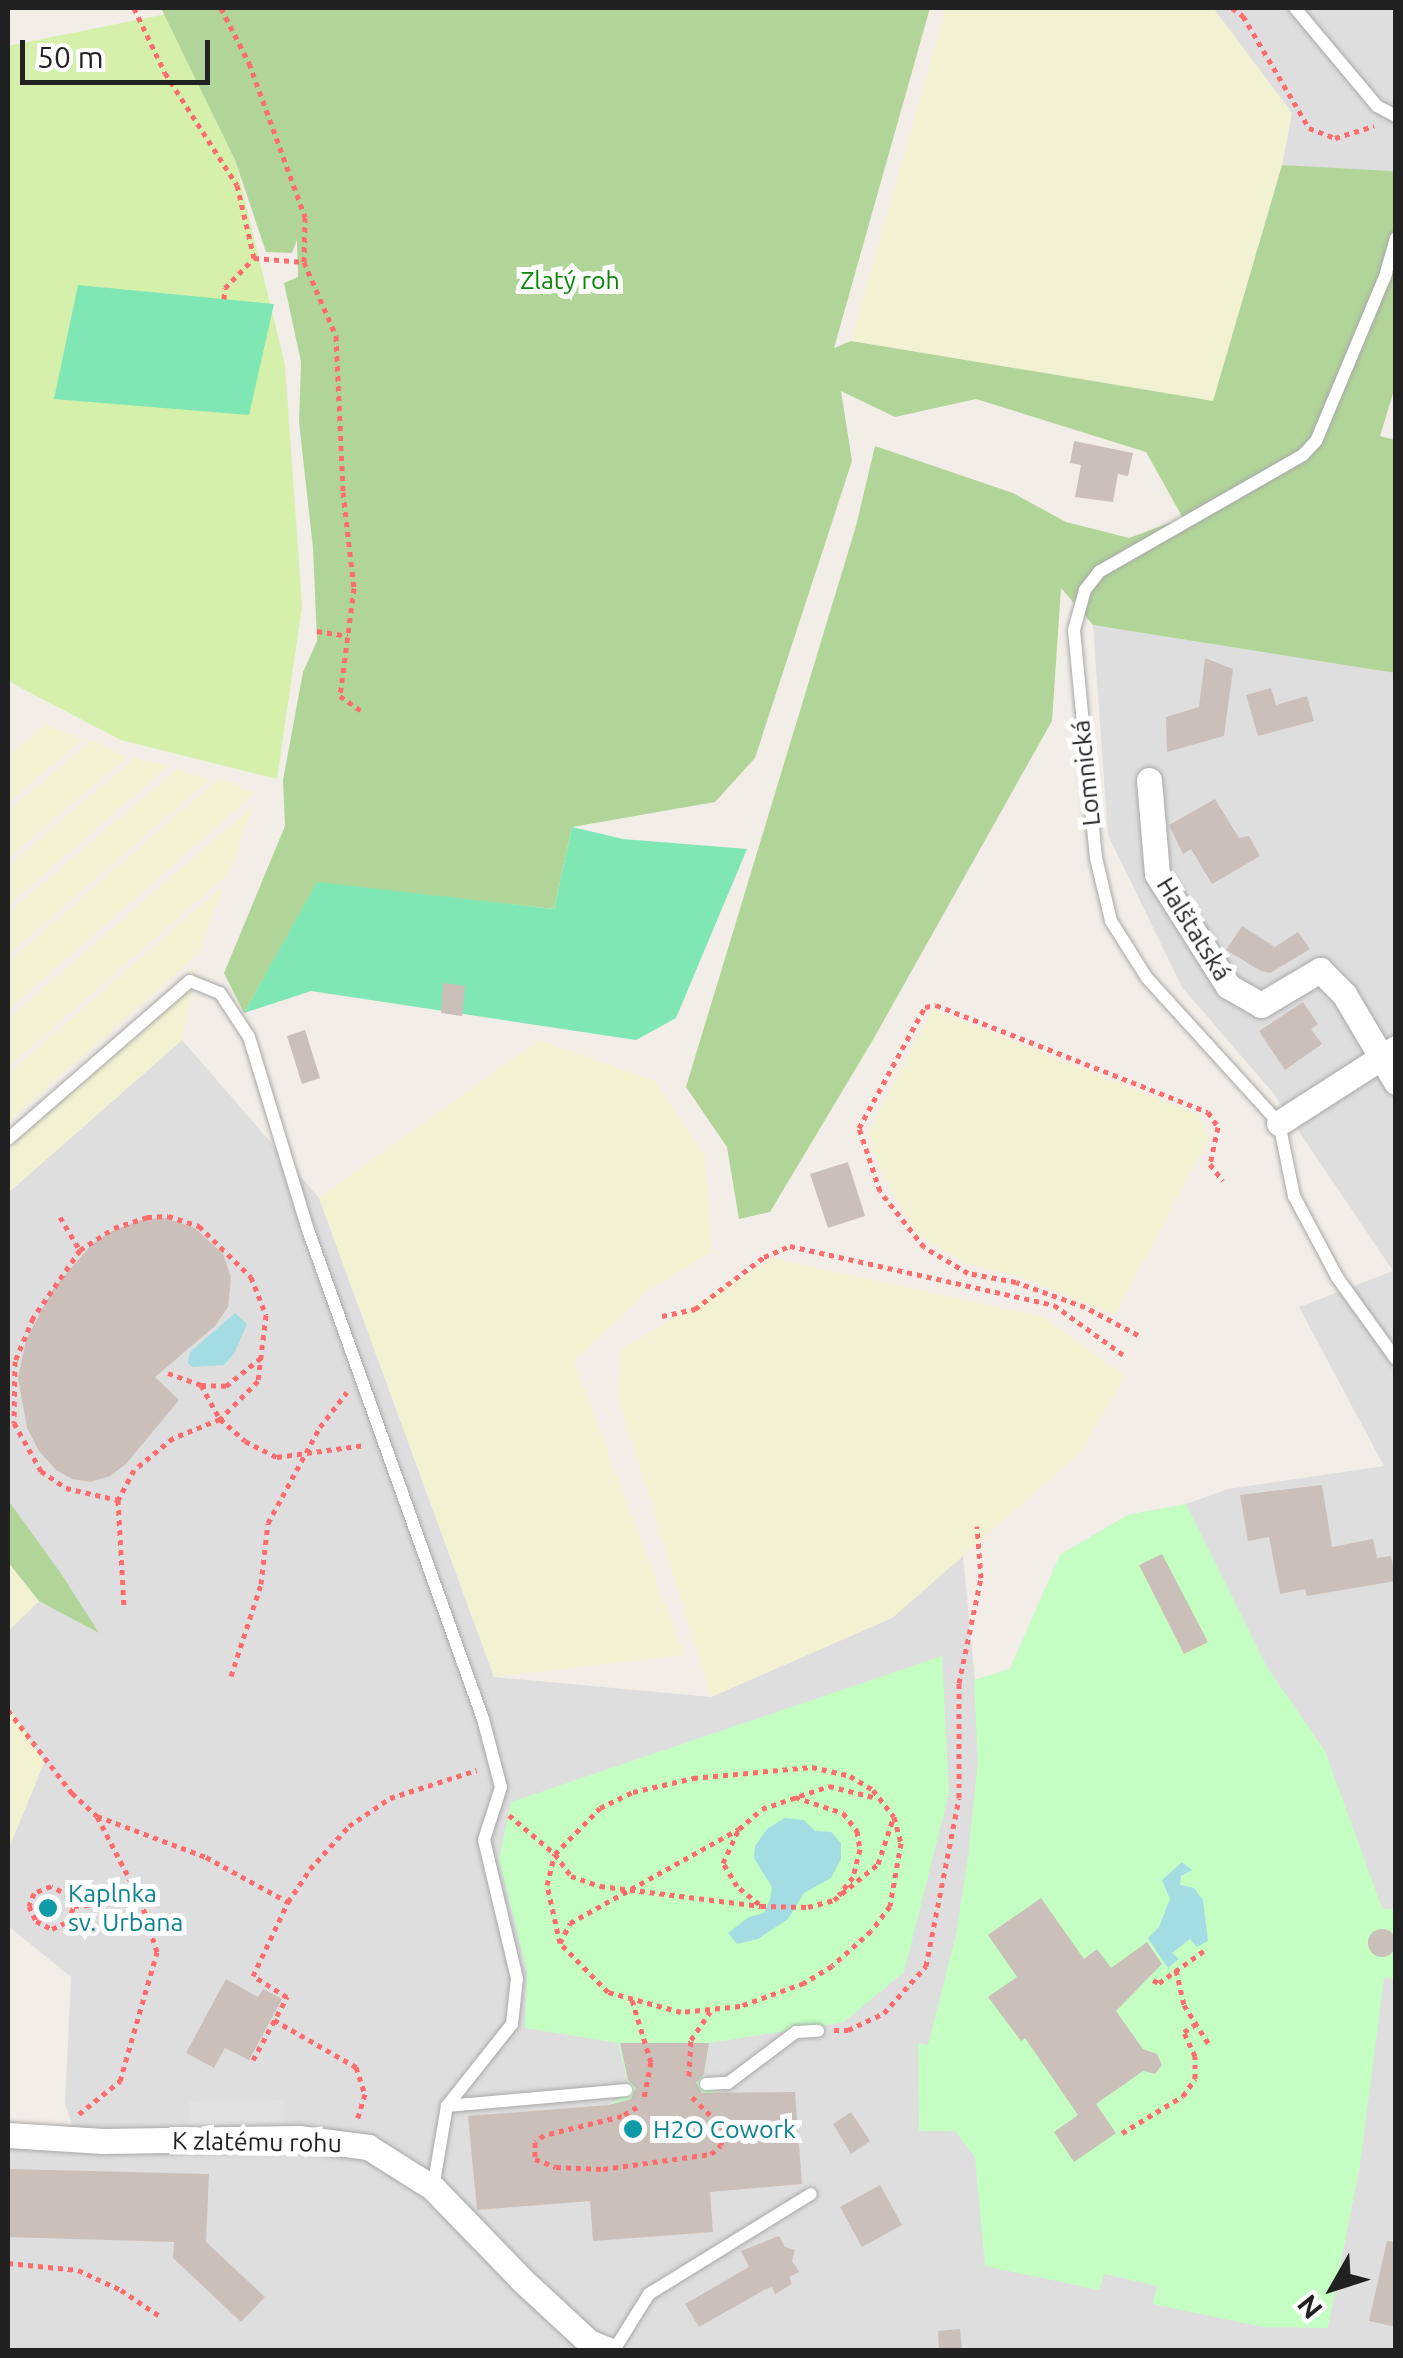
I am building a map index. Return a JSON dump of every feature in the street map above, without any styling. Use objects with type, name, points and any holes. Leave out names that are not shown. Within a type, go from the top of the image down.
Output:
[{"type":"street","name":"Halštatská","points":[[1149,780],[1157,874],[1228,986],[1261,1005],[1320,970],[1344,994],[1388,1053]]},
{"type":"street","points":[[1279,1123],[1388,1053],[1396,1082]]},
{"type":"street","name":"K zlatému rohu","points":[[8,2135],[346,2142],[368,2146],[433,2188],[522,2280],[598,2348]]},
{"type":"lane","points":[[1295,8],[1390,120]]},
{"type":"lane","name":"Lomnická","points":[[1279,1123],[1147,978],[1111,921],[1096,858],[1074,630],[1085,590],[1099,572],[1303,454],[1316,441],[1386,274],[1396,238]]},
{"type":"lane","points":[[8,1139],[190,981],[220,992],[249,1037],[308,1230],[478,1705],[500,1788],[484,1840],[517,1978],[512,2024],[447,2106],[433,2188]]},
{"type":"lane","points":[[1279,1123],[1294,1196],[1337,1277],[1396,1359]]},
{"type":"lane","points":[[706,2084],[728,2083],[796,2032],[818,2031]]},
{"type":"lane","points":[[447,2106],[626,2090]]},
{"type":"lane","points":[[598,2348],[649,2294],[811,2194]]},
{"type":"path","points":[[134,8],[165,73],[237,185],[254,258]]},
{"type":"path","points":[[220,8],[249,63],[305,217],[304,262],[336,336],[343,492],[354,588],[340,696],[363,712]]},
{"type":"path","points":[[1232,8],[1243,16],[1309,128],[1335,138],[1390,120]]},
{"type":"path","points":[[254,258],[304,262]]},
{"type":"path","points":[[224,299],[225,288],[254,258]]},
{"type":"path","points":[[317,631],[348,636]]},
{"type":"path","points":[[1138,1336],[1085,1308],[1016,1282],[968,1273],[924,1247],[880,1191],[860,1128],[925,1007],[936,1005],[1208,1112],[1218,1128],[1210,1164],[1223,1181]]},
{"type":"path","points":[[118,1500],[66,1488],[41,1472],[14,1422],[15,1361],[33,1318],[80,1250],[114,1228],[147,1216],[168,1216],[199,1226],[251,1277],[266,1315],[264,1355],[258,1381],[220,1418],[173,1438],[134,1470],[118,1500],[124,1607]]},
{"type":"path","points":[[60,1217],[80,1250]]},
{"type":"path","points":[[662,1316],[695,1309],[764,1257],[790,1246],[1054,1305],[1126,1357]]},
{"type":"path","points":[[168,1373],[202,1385],[226,1386],[264,1355]]},
{"type":"path","points":[[230,1676],[261,1584],[268,1524],[320,1427],[360,1375]]},
{"type":"path","points":[[202,1385],[220,1418],[245,1442],[277,1457],[306,1456],[384,1442]]},
{"type":"path","points":[[818,2031],[848,2030],[884,2012],[926,1966],[960,1798],[959,1684],[981,1578],[977,1526]]},
{"type":"path","points":[[8,1710],[72,1793],[97,1816],[141,1902],[157,1952],[124,2072],[114,2089],[76,2116],[67,2139]]},
{"type":"path","points":[[253,2060],[287,1997],[252,1976],[288,1902],[310,1869],[349,1826],[390,1798],[494,1765]]},
{"type":"path","points":[[812,1767],[850,1776],[880,1799],[894,1817],[900,1843],[890,1906],[871,1931],[832,1966],[804,1983],[740,2006],[710,2012],[659,2010],[608,1992],[560,1943],[546,1886],[555,1854],[600,1808],[633,1792],[693,1778],[812,1767]]},
{"type":"path","points":[[560,1943],[570,1923],[739,1830],[762,1809],[828,1786],[880,1799]]},
{"type":"path","points":[[792,1796],[843,1814],[857,1831],[860,1849],[853,1878],[834,1900]]},
{"type":"path","points":[[495,1804],[555,1854],[571,1876],[600,1886],[761,1906],[808,1907],[834,1900],[878,1864],[894,1817]]},
{"type":"path","points":[[97,1816],[206,1857],[288,1902]]},
{"type":"path","points":[[739,1830],[723,1862],[737,1886],[761,1906]]},
{"type":"path","points":[[51,1886],[70,1896],[74,1906],[67,1922],[52,1929],[36,1921],[29,1906],[34,1893],[51,1886]]},
{"type":"path","points":[[74,1906],[141,1902]]},
{"type":"path","points":[[1153,1980],[1159,1983],[1205,1950]]},
{"type":"path","points":[[1176,1970],[1184,2005],[1210,2046]]},
{"type":"path","points":[[632,2000],[651,2062],[649,2085],[641,2104],[622,2116],[544,2135],[535,2142],[535,2159],[556,2167],[604,2170],[710,2154],[721,2145],[724,2129],[696,2104],[691,2093]]},
{"type":"path","points":[[690,2080],[691,2040],[710,2012]]},
{"type":"path","points":[[274,2020],[356,2067],[365,2094],[363,2108]]},
{"type":"path","points":[[1122,2133],[1183,2096],[1189,2088],[1194,2079],[1195,2056],[1184,2032],[1196,2024]]},
{"type":"path","points":[[8,2264],[78,2270],[121,2290],[160,2317]]},
{"type":"shaded area","points":[[1213,8],[1395,8],[1395,174],[1282,165],[1291,112]]},
{"type":"shaded area","points":[[1093,625],[1395,673],[1395,2350],[8,2350],[8,2124],[74,2130],[65,2104],[71,1977],[8,1926],[8,1850],[44,1763],[8,1704],[8,1631],[39,1601],[98,1631],[8,1500],[8,1193],[182,1040],[319,1198],[494,1677],[711,1697],[892,1618],[963,1556],[975,1680],[1010,1669],[1060,1555],[1128,1515],[1186,1504],[1228,1489],[1384,1466],[1299,1307],[1393,1271],[1273,1093],[1182,987],[1108,835]]},
{"type":"shaded area","points":[[284,2100],[284,2126],[189,2126],[189,2101]]},
{"type":"green space","name":"Zlatý roh","points":[[161,8],[930,8],[834,348],[851,341],[1213,401],[1282,165],[1392,171],[1396,174],[1396,384],[1380,436],[1395,440],[1395,673],[1093,625],[1061,588],[1052,721],[874,1038],[770,1212],[739,1219],[727,1147],[686,1087],[856,526],[875,446],[1013,493],[1066,522],[1129,538],[1183,518],[1146,452],[976,399],[895,417],[841,391],[852,461],[755,758],[715,802],[572,827],[554,909],[317,883],[244,1013],[224,973],[285,826],[283,780],[303,672],[317,641],[313,548],[299,422],[301,362],[284,283],[298,277],[297,240],[292,253],[266,252],[235,160]]},
{"type":"green space","points":[[946,8],[1213,8],[1292,113],[1282,165],[1213,402],[851,341]]},
{"type":"green space","points":[[166,14],[235,160],[285,365],[302,606],[277,779],[121,740],[8,681],[8,46]]},
{"type":"green space","points":[[78,285],[274,304],[249,415],[54,399]]},
{"type":"green space","points":[[46,724],[82,740],[8,803],[8,756]]},
{"type":"green space","points":[[92,740],[127,757],[8,858],[8,811]]},
{"type":"green space","points":[[135,758],[168,766],[8,906],[8,866]]},
{"type":"green space","points":[[177,769],[209,780],[8,955],[8,913]]},
{"type":"green space","points":[[219,778],[255,793],[8,1010],[8,962]]},
{"type":"green space","points":[[254,805],[229,873],[8,1067],[8,1019]]},
{"type":"green space","points":[[572,827],[623,839],[747,849],[676,1018],[636,1040],[311,991],[244,1013],[317,882],[554,909]]},
{"type":"green space","points":[[223,886],[199,953],[8,1122],[8,1074]]},
{"type":"green space","points":[[197,966],[182,1040],[8,1193],[8,1132]]},
{"type":"green space","points":[[933,1009],[1199,1115],[1208,1139],[1115,1315],[1021,1277],[966,1264],[918,1235],[880,1169],[868,1134]]},
{"type":"green space","points":[[539,1040],[655,1081],[705,1156],[712,1252],[647,1291],[574,1362],[684,1655],[494,1677],[319,1198]]},
{"type":"green space","points":[[771,1258],[1043,1317],[1125,1376],[1080,1453],[892,1618],[711,1697],[618,1396],[621,1350]]},
{"type":"green space","points":[[8,1500],[99,1633],[39,1601],[8,1562]]},
{"type":"green space","points":[[1186,1504],[1267,1667],[1325,1751],[1382,1908],[1395,1910],[1395,1979],[1384,1978],[1360,2165],[1328,2328],[1263,2327],[1153,2304],[1157,2286],[1104,2274],[1099,2290],[985,2266],[975,2157],[955,2131],[919,2131],[918,2043],[928,2045],[956,1934],[968,1857],[978,1761],[974,1680],[1010,1669],[1060,1555],[1128,1515]]},
{"type":"green space","points":[[8,1562],[39,1601],[8,1631]]},
{"type":"green space","points":[[942,1656],[949,1793],[904,1972],[844,2022],[709,2043],[704,2077],[718,2095],[518,2126],[609,2105],[622,2096],[628,2083],[618,2043],[525,2028],[527,1972],[499,1859],[511,1802]]},
{"type":"green space","points":[[8,1704],[44,1763],[8,1850]]},
{"type":"water","points":[[235,1313],[247,1324],[235,1352],[224,1365],[192,1367],[188,1363],[190,1352]]},
{"type":"water","points":[[785,1818],[804,1820],[815,1831],[831,1832],[841,1843],[841,1859],[831,1878],[804,1893],[788,1919],[758,1939],[737,1944],[728,1933],[749,1917],[764,1913],[770,1899],[772,1887],[754,1858],[755,1846],[767,1829]]},
{"type":"water","points":[[1182,1862],[1192,1870],[1181,1876],[1180,1885],[1194,1888],[1203,1900],[1208,1941],[1197,1947],[1190,1939],[1172,1953],[1179,1959],[1168,1968],[1148,1938],[1159,1927],[1170,1899],[1162,1880]]},
{"type":"building","points":[[1074,441],[1133,453],[1128,476],[1118,474],[1113,502],[1075,497],[1081,465],[1070,463]]},
{"type":"building","points":[[1205,658],[1233,669],[1224,736],[1167,752],[1166,717],[1199,707]]},
{"type":"building","points":[[1271,688],[1276,705],[1307,696],[1314,721],[1258,736],[1246,695]]},
{"type":"building","points":[[1215,799],[1239,838],[1249,836],[1260,856],[1212,884],[1191,849],[1183,854],[1169,825]]},
{"type":"building","points":[[1242,926],[1275,947],[1298,932],[1310,949],[1270,973],[1261,971],[1226,950]]},
{"type":"building","points":[[443,983],[465,986],[462,1016],[441,1013]]},
{"type":"building","points":[[1303,1002],[1318,1024],[1311,1029],[1322,1044],[1285,1070],[1259,1031]]},
{"type":"building","points":[[305,1030],[320,1078],[302,1084],[287,1036]]},
{"type":"building","points":[[848,1162],[865,1216],[828,1228],[810,1174]]},
{"type":"building","points":[[166,1218],[195,1228],[223,1254],[231,1277],[228,1307],[215,1326],[155,1377],[179,1400],[126,1464],[110,1476],[90,1482],[72,1479],[56,1470],[39,1451],[27,1428],[18,1378],[26,1340],[53,1289],[93,1243],[114,1230],[145,1219]]},
{"type":"building","points":[[1322,1485],[1332,1547],[1373,1539],[1377,1558],[1391,1556],[1396,1581],[1307,1596],[1305,1589],[1280,1594],[1269,1537],[1248,1541],[1240,1495]]},
{"type":"building","points":[[1162,1554],[1208,1642],[1184,1654],[1139,1565]]},
{"type":"building","points":[[1041,1898],[1084,1959],[1097,1949],[1111,1968],[1147,1942],[1162,1964],[1116,2011],[1143,2049],[1157,2054],[1162,2065],[1155,2074],[1143,2071],[1096,2104],[1116,2133],[1074,2162],[1054,2132],[1078,2115],[1025,2038],[1021,2041],[988,1997],[1017,1977],[988,1935]]},
{"type":"building","points":[[1382,1929],[1392,1933],[1396,1943],[1392,1953],[1382,1957],[1372,1953],[1368,1943],[1372,1933]]},
{"type":"building","points":[[226,1979],[258,1997],[263,1989],[282,1999],[249,2060],[225,2048],[214,2068],[186,2053]]},
{"type":"building","name":"H2O Cowork","points":[[620,2043],[709,2043],[704,2074],[696,2083],[702,2093],[795,2092],[802,2184],[710,2192],[713,2232],[593,2241],[590,2201],[477,2210],[468,2116],[609,2105],[631,2099],[636,2088],[628,2080]]},
{"type":"building","points":[[851,2112],[870,2141],[851,2154],[833,2124]]},
{"type":"building","points":[[8,2169],[209,2174],[206,2242],[265,2297],[241,2322],[173,2258],[174,2242],[8,2237]]},
{"type":"building","points":[[880,2185],[902,2225],[862,2247],[840,2207]]},
{"type":"building","points":[[779,2236],[785,2247],[795,2250],[792,2261],[799,2272],[789,2277],[792,2284],[775,2294],[772,2287],[764,2290],[699,2327],[685,2304],[749,2267],[741,2251]]},
{"type":"building","points":[[1387,2241],[1396,2242],[1396,2327],[1369,2321]]},
{"type":"building","points":[[960,2329],[962,2350],[939,2350],[938,2331]]},
{"type":"place","name":"Kaplnka sv. Urbana","points":[[48,1908]]},
{"type":"place","name":"H2O Cowork","points":[[633,2129]]}]
